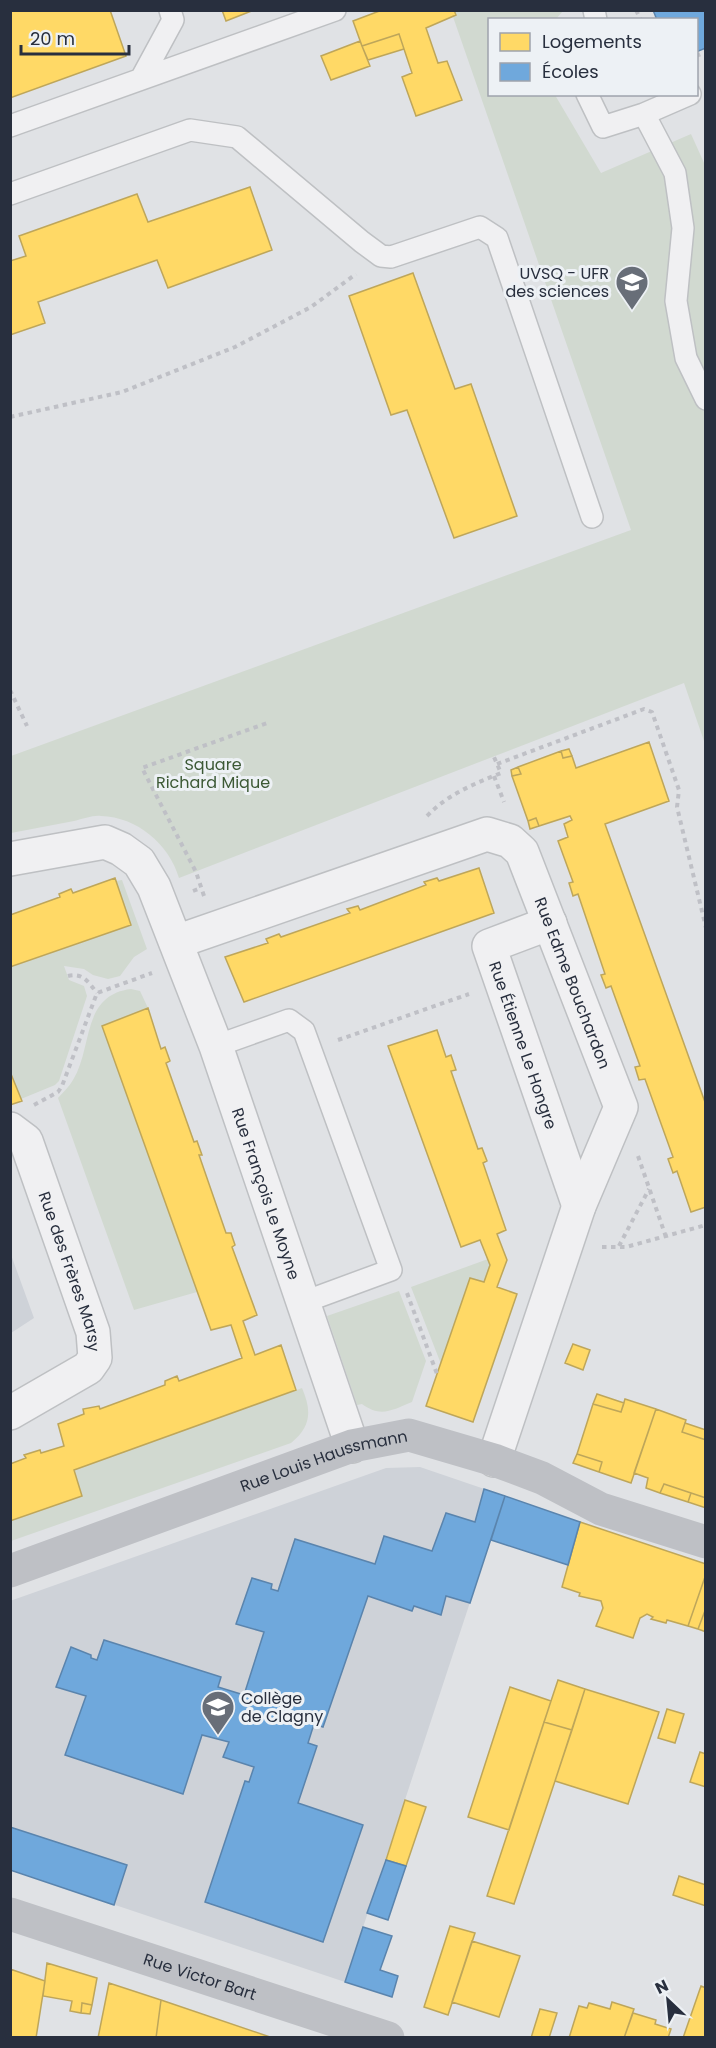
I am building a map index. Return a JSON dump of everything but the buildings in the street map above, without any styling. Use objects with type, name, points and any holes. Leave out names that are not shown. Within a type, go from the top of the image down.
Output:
[{"type":"street","name":"Rue Edme Bouchardon","points":[[172,932],[215,928],[487,834],[510,841],[522,852],[621,1107]]},
{"type":"street","name":"Rue François Le Moyne","points":[[10,859],[105,842],[121,849],[139,862],[154,887],[216,1046],[352,1446]]},
{"type":"street","name":"Rue Étienne Le Hongre","points":[[550,923],[489,946],[579,1206]]},
{"type":"street","points":[[494,1460],[579,1206],[621,1107]]},
{"type":"street","name":"Rue des Frères Marsy","points":[[10,1413],[88,1368],[95,1358],[93,1332],[19,1119]]},
{"type":"street","name":"Rue Louis Haussmann","points":[[10,1571],[352,1446],[409,1435],[494,1460],[542,1478],[601,1509],[705,1542]]},
{"type":"street","name":"Rue Victor Bart","points":[[10,1914],[388,2037]]},
{"type":"lane","points":[[141,79],[173,20],[170,10]]},
{"type":"lane","points":[[10,126],[335,10]]},
{"type":"lane","points":[[588,96],[603,127],[644,114],[685,96]]},
{"type":"lane","points":[[644,114],[675,172],[683,228],[676,302],[686,358],[705,399]]},
{"type":"lane","points":[[10,194],[190,130],[237,137],[381,256],[391,257],[480,227],[497,238],[592,517]]},
{"type":"lane","points":[[216,1046],[289,1020],[304,1031],[391,1270],[304,1302]]},
{"type":"path","points":[[10,417],[122,392],[235,347],[311,307],[381,256]]},
{"type":"path","points":[[10,690],[27,726]]},
{"type":"path","points":[[497,764],[644,709],[651,712],[679,790],[677,807],[705,928]]},
{"type":"path","points":[[215,928],[196,872],[142,768],[267,723]]},
{"type":"path","points":[[405,862],[420,824],[439,803],[472,784],[501,773],[494,757]]},
{"type":"path","points":[[19,1119],[37,1103],[58,1092],[62,1086],[98,993],[160,970]]},
{"type":"path","points":[[68,976],[74,974],[86,978],[98,993]]},
{"type":"path","points":[[311,1050],[501,983]]},
{"type":"path","points":[[621,1107],[666,1237]]},
{"type":"path","points":[[618,1247],[649,1189]]},
{"type":"path","points":[[566,1247],[626,1247],[705,1225]]},
{"type":"path","points":[[391,1270],[405,1289],[437,1374]]},
{"type":"shaded area","points":[[10,1252],[34,1318],[11,1333],[10,1333]]},
{"type":"shaded area","name":"Collège de Clagny","points":[[420,1467],[505,1496],[345,1982],[11,1870],[10,1601],[386,1468]]},
{"type":"green space","name":"Square Richard Mique","points":[[451,11],[563,11],[557,18],[488,18],[488,96],[556,96],[601,173],[691,134],[705,165],[705,744],[684,683],[179,878],[168,854],[159,844],[139,827],[127,821],[95,816],[11,833],[11,756],[631,530]]},
{"type":"green space","points":[[122,880],[147,949],[134,957],[120,976],[108,979],[93,975],[84,969],[64,966],[69,980],[84,986],[87,996],[59,1081],[55,1085],[21,1099],[11,1075],[10,967],[131,925],[116,881]]},
{"type":"green space","points":[[131,989],[140,991],[148,1008],[102,1026],[197,1292],[134,1310],[58,1098],[71,1083],[79,1067],[96,1012],[104,1001],[115,993]]},
{"type":"green space","points":[[488,1259],[490,1265],[484,1282],[470,1278],[441,1364],[411,1287]]},
{"type":"green space","points":[[399,1291],[426,1361],[412,1402],[387,1411],[375,1411],[362,1404],[357,1405],[327,1316]]},
{"type":"green space","points":[[302,1388],[308,1418],[303,1431],[291,1443],[11,1541],[10,1521],[82,1496],[74,1470]]},
{"type":"place","name":"UVSQ - UFR des sciences","points":[[632,311]]},
{"type":"place","name":"Collège de Clagny","points":[[218,1736]]}]
